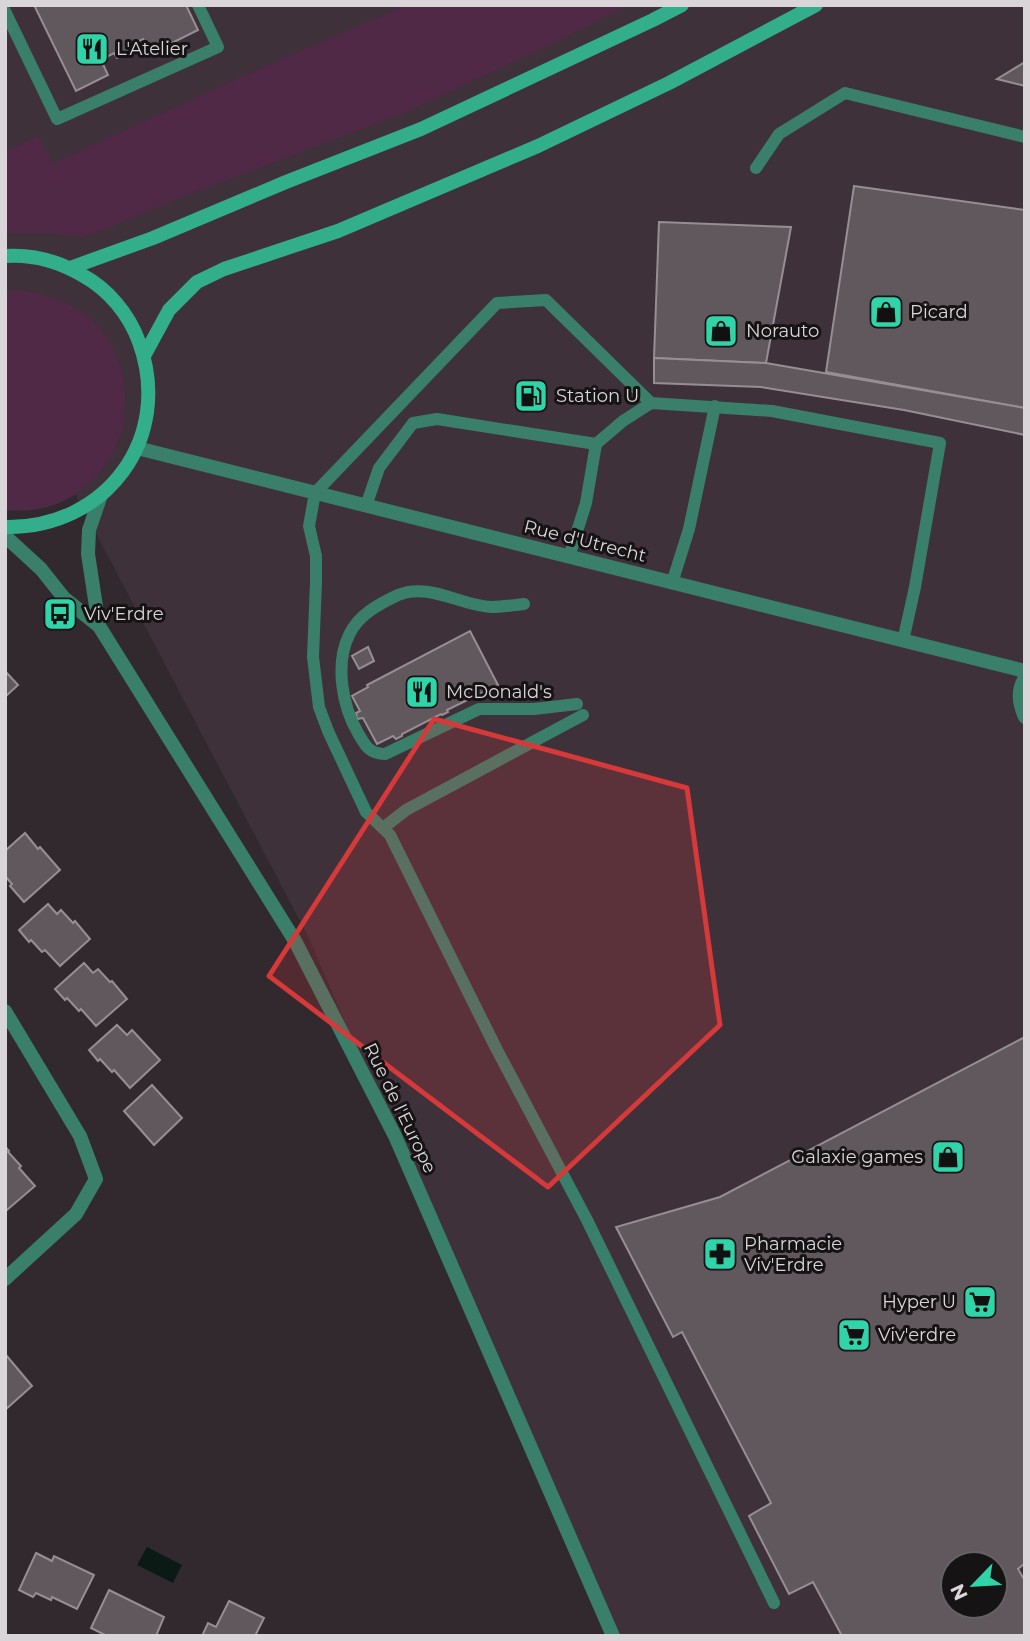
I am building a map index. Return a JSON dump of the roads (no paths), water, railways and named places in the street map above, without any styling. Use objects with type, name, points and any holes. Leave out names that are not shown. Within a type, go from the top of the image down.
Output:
[{"type":"main road","points":[[70,268],[153,238],[421,129],[682,5]]},
{"type":"main road","points":[[144,356],[169,310],[197,282],[223,269],[338,231],[538,146],[669,83],[816,5]]},
{"type":"main road","points":[[5,256],[44,259],[70,268],[90,279],[124,313],[136,334],[144,356],[149,384],[144,427],[136,448],[121,474],[102,495],[78,511],[52,522],[24,528],[5,527]]},
{"type":"street","name":"Rue d'Utrecht","points":[[136,448],[1025,671]]},
{"type":"street","name":"Rue de l'Europe","points":[[99,626],[88,554],[89,530],[102,495]]},
{"type":"street","name":"Rue de l'Europe","points":[[5,536],[41,569],[65,598],[99,626],[295,941],[395,1136],[612,1636]]},
{"type":"street","points":[[1025,678],[1019,694],[1025,717]]},
{"type":"street","points":[[5,1011],[80,1136],[96,1179],[76,1214],[5,1279]]},
{"type":"lane","points":[[5,11],[57,118],[218,47],[198,5]]},
{"type":"lane","points":[[756,168],[779,134],[845,93],[1025,137]]},
{"type":"lane","points":[[651,403],[546,300],[497,303],[315,493],[309,526],[316,556],[313,657],[319,707],[366,812],[390,835],[496,1048],[587,1220],[774,1603]]},
{"type":"lane","points":[[569,557],[586,503],[596,444],[623,421],[651,403],[772,411],[940,443],[903,641]]},
{"type":"lane","points":[[672,583],[689,529],[715,406]]},
{"type":"lane","points":[[366,506],[379,468],[413,423],[437,419],[596,444]]},
{"type":"lane","points":[[383,828],[406,810],[580,710],[480,709],[384,754],[376,754],[367,748],[351,721],[343,697],[343,654],[348,636],[358,620],[373,608],[407,592],[424,591],[491,607],[524,604]]},
{"type":"place","name":"L'Atelier","points":[[92,49]]},
{"type":"place","name":"Picard","points":[[886,312]]},
{"type":"place","name":"Norauto","points":[[721,331]]},
{"type":"place","name":"Station U","points":[[531,396]]},
{"type":"place","name":"Viv'Erdre","points":[[60,614]]},
{"type":"place","name":"McDonald's","points":[[422,692]]},
{"type":"place","name":"Galaxie games","points":[[948,1157]]},
{"type":"place","name":"Pharmacie Viv'Erdre","points":[[720,1254]]},
{"type":"place","name":"Hyper U","points":[[980,1302]]},
{"type":"place","name":"Viv'erdre","points":[[854,1335]]}]
